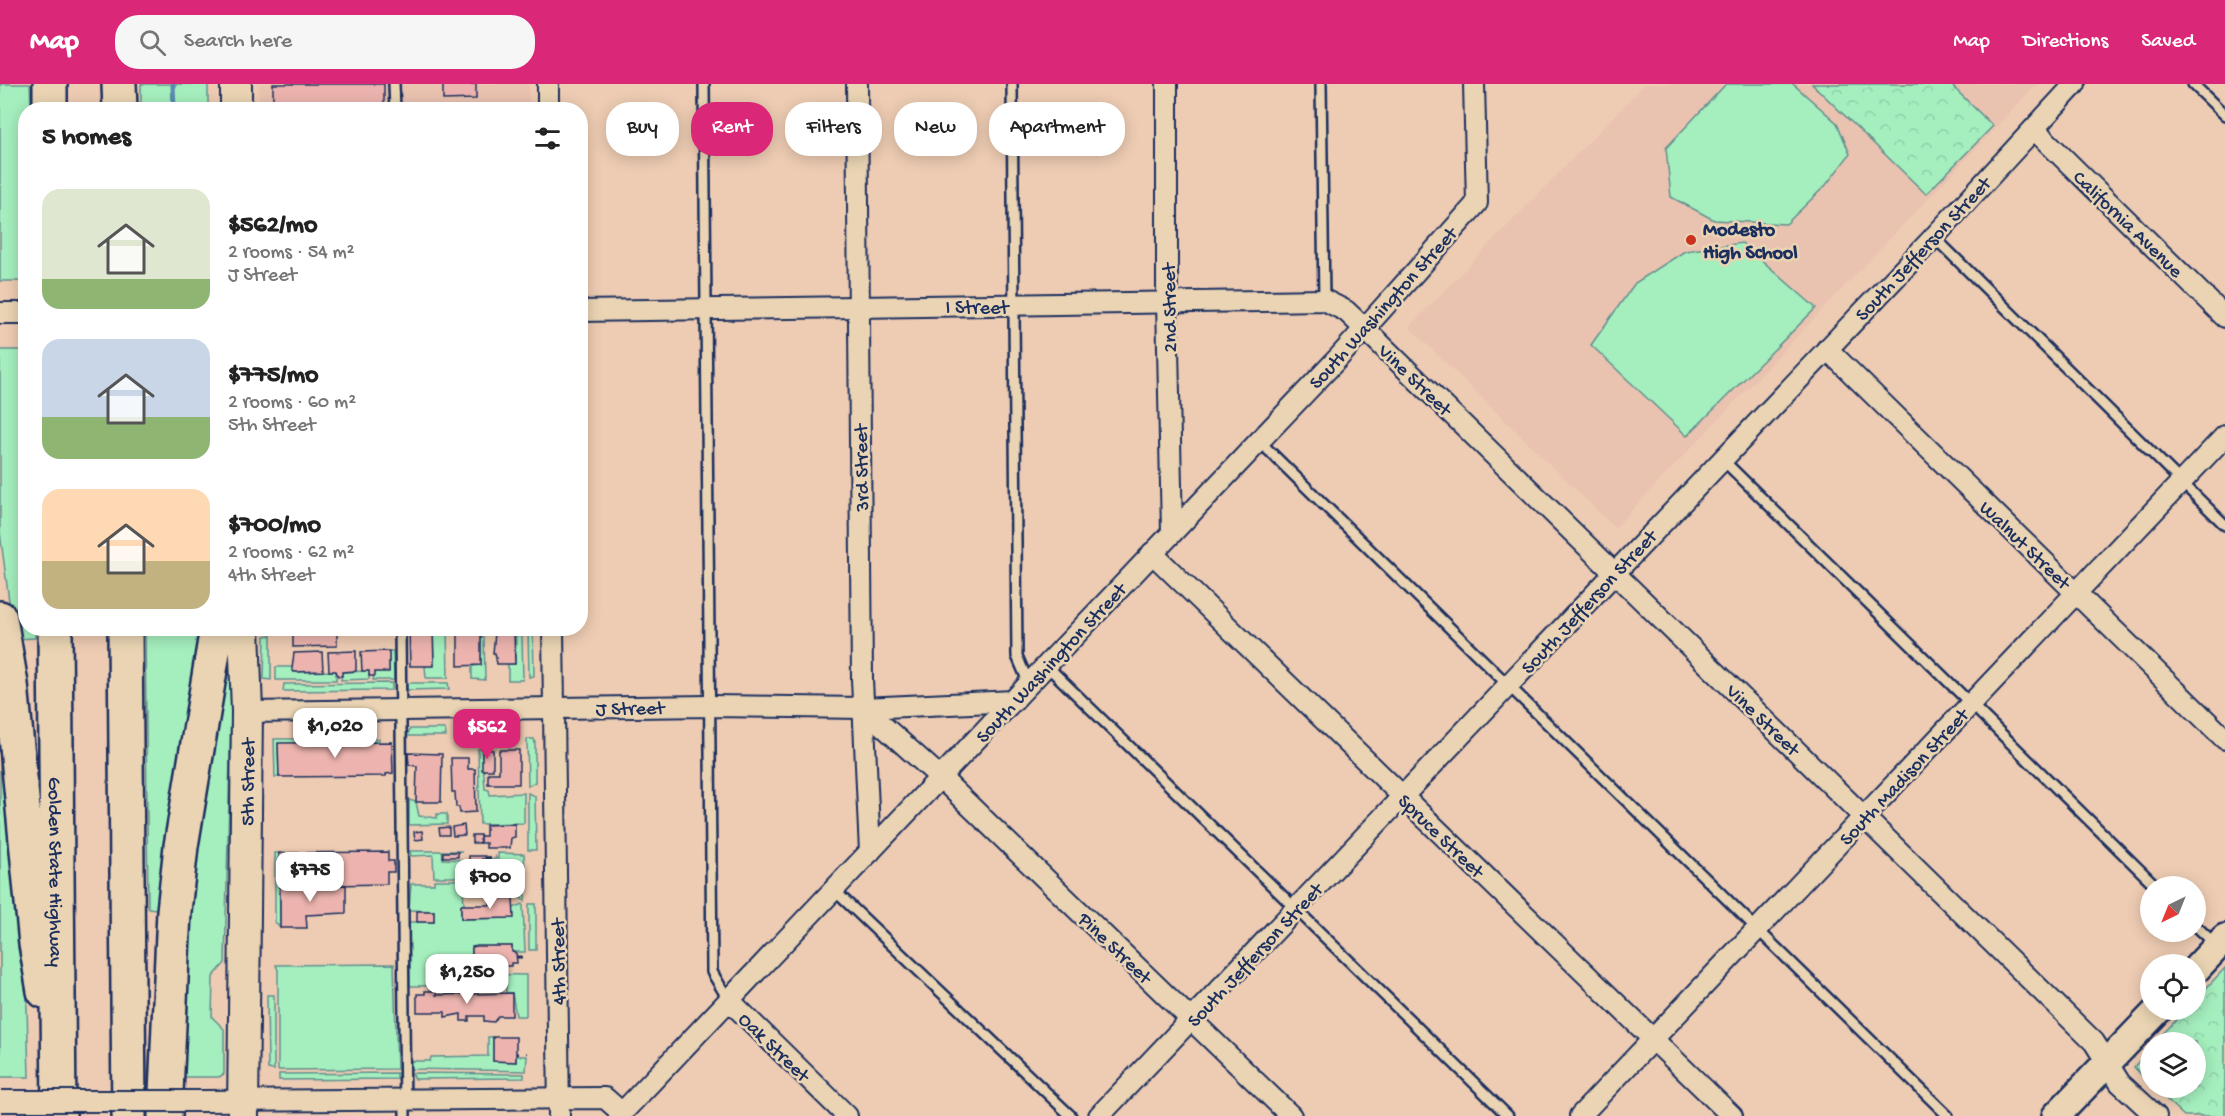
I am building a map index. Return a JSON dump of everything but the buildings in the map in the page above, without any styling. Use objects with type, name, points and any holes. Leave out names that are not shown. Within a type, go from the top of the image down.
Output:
[{"type":"highway","points":[[50,84],[50,102]]},
{"type":"highway","points":[[119,84],[120,102]]},
{"type":"highway","points":[[0,618],[11,684],[36,944],[58,1066]]},
{"type":"highway","name":"Golden State Highway","points":[[55,636],[59,1116]]},
{"type":"highway","points":[[125,636],[129,1116]]},
{"type":"highway","points":[[165,1116],[174,911],[181,846],[216,636]]},
{"type":"main road","points":[[236,84],[236,102]]},
{"type":"main road","name":"5th Street","points":[[243,1109],[247,712],[244,636]]},
{"type":"street","points":[[548,84],[548,102]]},
{"type":"street","name":"3rd Street","points":[[857,84],[863,708],[870,852]]},
{"type":"street","name":"2nd Street","points":[[1167,84],[1167,303],[1172,532]]},
{"type":"street","name":"South Washington Street","points":[[622,1115],[1364,328],[1477,203],[1474,84]]},
{"type":"street","name":"South Jefferson Street","points":[[1099,1116],[1934,237],[2075,84]]},
{"type":"street","name":"California Avenue","points":[[2034,129],[2225,317]]},
{"type":"street","points":[[1324,300],[1346,311],[1364,328]]},
{"type":"street","name":"I Street","points":[[588,310],[1014,306],[1324,300]]},
{"type":"street","name":"Vine Street","points":[[1364,328],[2094,1041],[2120,1083],[2156,1116]]},
{"type":"street","name":"Walnut Street","points":[[1827,349],[2225,739]]},
{"type":"street","name":"South Madison Street","points":[[1580,1116],[2225,436]]},
{"type":"street","name":"Spruce Street","points":[[1152,553],[1732,1116]]},
{"type":"street","name":"4th Street","points":[[553,636],[559,1107]]},
{"type":"street","name":"J Street","points":[[247,712],[401,712],[710,706],[863,708],[1014,701]]},
{"type":"street","name":"Pine Street","points":[[863,708],[941,778],[1291,1116]]},
{"type":"street","points":[[2206,958],[2221,942]]},
{"type":"street","name":"Oak Street","points":[[730,1001],[847,1116]]},
{"type":"street","points":[[2056,1116],[2148,1020]]},
{"type":"street","points":[[0,1101],[205,1101],[243,1109],[559,1107],[605,1098],[622,1115]]},
{"type":"lane","points":[[394,84],[395,102]]},
{"type":"lane","points":[[704,84],[712,972],[730,1001]]},
{"type":"lane","points":[[1012,84],[1017,656],[1029,684]]},
{"type":"lane","points":[[1321,84],[1324,300]]},
{"type":"lane","points":[[2193,84],[2225,115]]},
{"type":"lane","points":[[1934,237],[2225,525]]},
{"type":"lane","points":[[1258,440],[1759,928],[1948,1116]]},
{"type":"lane","points":[[1723,460],[2146,876]]},
{"type":"lane","points":[[400,636],[405,1108]]},
{"type":"lane","points":[[1047,666],[1508,1116]]},
{"type":"lane","points":[[834,890],[1071,1116]]},
{"type":"lane","points":[[2206,932],[2221,942]]},
{"type":"path","points":[[485,858],[496,857]]},
{"type":"path","points":[[516,957],[524,957]]},
{"type":"shaded area","points":[[259,84],[529,84],[529,102],[259,102]]},
{"type":"shaded area","name":"Modesto High School","points":[[1645,84],[2037,84],[1615,528],[1409,327]]},
{"type":"green space","points":[[0,84],[30,84],[31,102],[18,102],[18,281],[0,281]]},
{"type":"green space","points":[[141,84],[208,84],[208,102],[141,102]]},
{"type":"green space","points":[[1726,84],[1793,84],[1837,123],[1850,154],[1826,185],[1786,224],[1714,220],[1671,197],[1666,148]]},
{"type":"green space","points":[[1812,84],[1950,84],[1993,126],[1926,194]]},
{"type":"green space","points":[[1742,243],[1816,308],[1687,436],[1591,345],[1635,283],[1685,251]]},
{"type":"green space","points":[[0,350],[18,350],[18,636],[35,636],[35,638],[14,639],[0,532]]},
{"type":"green space","points":[[145,636],[204,636],[166,910],[148,908]]},
{"type":"green space","points":[[265,636],[271,636],[271,680],[264,679]]},
{"type":"green space","points":[[433,636],[447,636],[448,678],[426,678],[425,666],[434,665]]},
{"type":"green space","points":[[516,636],[522,636],[523,680],[508,680],[508,664],[515,664]]},
{"type":"green space","points":[[528,636],[533,636],[534,676],[529,677]]},
{"type":"green space","points":[[481,638],[484,638],[485,680],[472,679],[472,666],[481,665]]},
{"type":"green space","points":[[389,651],[393,651],[394,680],[373,680],[375,672],[389,671]]},
{"type":"green space","points":[[276,667],[292,667],[294,672],[336,671],[336,680],[276,680]]},
{"type":"green space","points":[[223,670],[232,671],[225,963],[213,977],[212,1017],[224,1029],[224,1074],[219,1077],[177,1077],[187,905]]},
{"type":"green space","points":[[369,671],[369,679],[341,680],[342,672]]},
{"type":"green space","points":[[392,683],[392,690],[283,691],[284,684]]},
{"type":"green space","points":[[407,683],[448,683],[449,689],[407,690]]},
{"type":"green space","points":[[0,716],[26,973],[29,1077],[0,1077]]},
{"type":"green space","points":[[410,729],[445,729],[446,736],[407,736]]},
{"type":"green space","points":[[274,739],[379,739],[379,742],[278,744],[279,777],[275,777]]},
{"type":"green space","points":[[527,739],[534,739],[535,743],[535,782],[528,786]]},
{"type":"green space","points":[[478,749],[482,749],[485,789],[489,790],[490,795],[524,793],[524,823],[480,824]]},
{"type":"green space","points":[[528,793],[535,796],[536,850],[528,850]]},
{"type":"green space","points":[[409,800],[416,802],[419,816],[437,818],[437,814],[447,814],[447,824],[409,825]]},
{"type":"green space","points":[[410,851],[462,851],[444,852],[443,859],[461,860],[462,864],[465,864],[466,877],[434,877],[433,855],[411,856]]},
{"type":"green space","points":[[275,853],[279,853],[280,928],[275,922]]},
{"type":"green space","points":[[498,853],[524,854],[525,872],[517,872],[516,863],[482,863],[482,859],[498,859]]},
{"type":"green space","points":[[525,875],[525,901],[511,892],[484,893],[482,885],[512,885],[512,881],[517,881],[517,876]]},
{"type":"green space","points":[[434,880],[469,880],[469,888],[463,888],[464,905],[461,905],[461,919],[513,918],[513,908],[523,904],[525,952],[512,952],[512,946],[472,947],[472,974],[526,975],[526,1016],[516,1016],[512,993],[506,993],[506,985],[410,986],[409,922],[434,922],[434,911],[409,910],[411,884],[434,884]]},
{"type":"green space","points":[[529,904],[536,904],[536,950],[529,950]]},
{"type":"green space","points":[[394,964],[397,1069],[278,1070],[278,970],[276,965]]},
{"type":"green space","points":[[2225,968],[2225,1116],[2184,1116],[2165,1098],[2206,1098],[2206,1032],[2165,1032],[2176,1020],[2206,1020],[2206,988]]},
{"type":"green space","points":[[267,995],[274,995],[274,1070],[268,1069]]},
{"type":"green space","points":[[488,1037],[493,1037],[493,1061],[516,1062],[516,1056],[527,1056],[526,1071],[410,1069],[410,1061],[430,1061],[431,1057],[488,1056]]},
{"type":"green space","points":[[2140,1060],[2140,1073],[2134,1067]]},
{"type":"green space","points":[[397,1073],[397,1079],[279,1080],[279,1074]]},
{"type":"green space","points":[[412,1073],[524,1074],[524,1078],[415,1079]]},
{"type":"waterway","points":[[173,84],[174,102]]},
{"type":"place","name":"Modesto High School","points":[[1691,240]]}]
